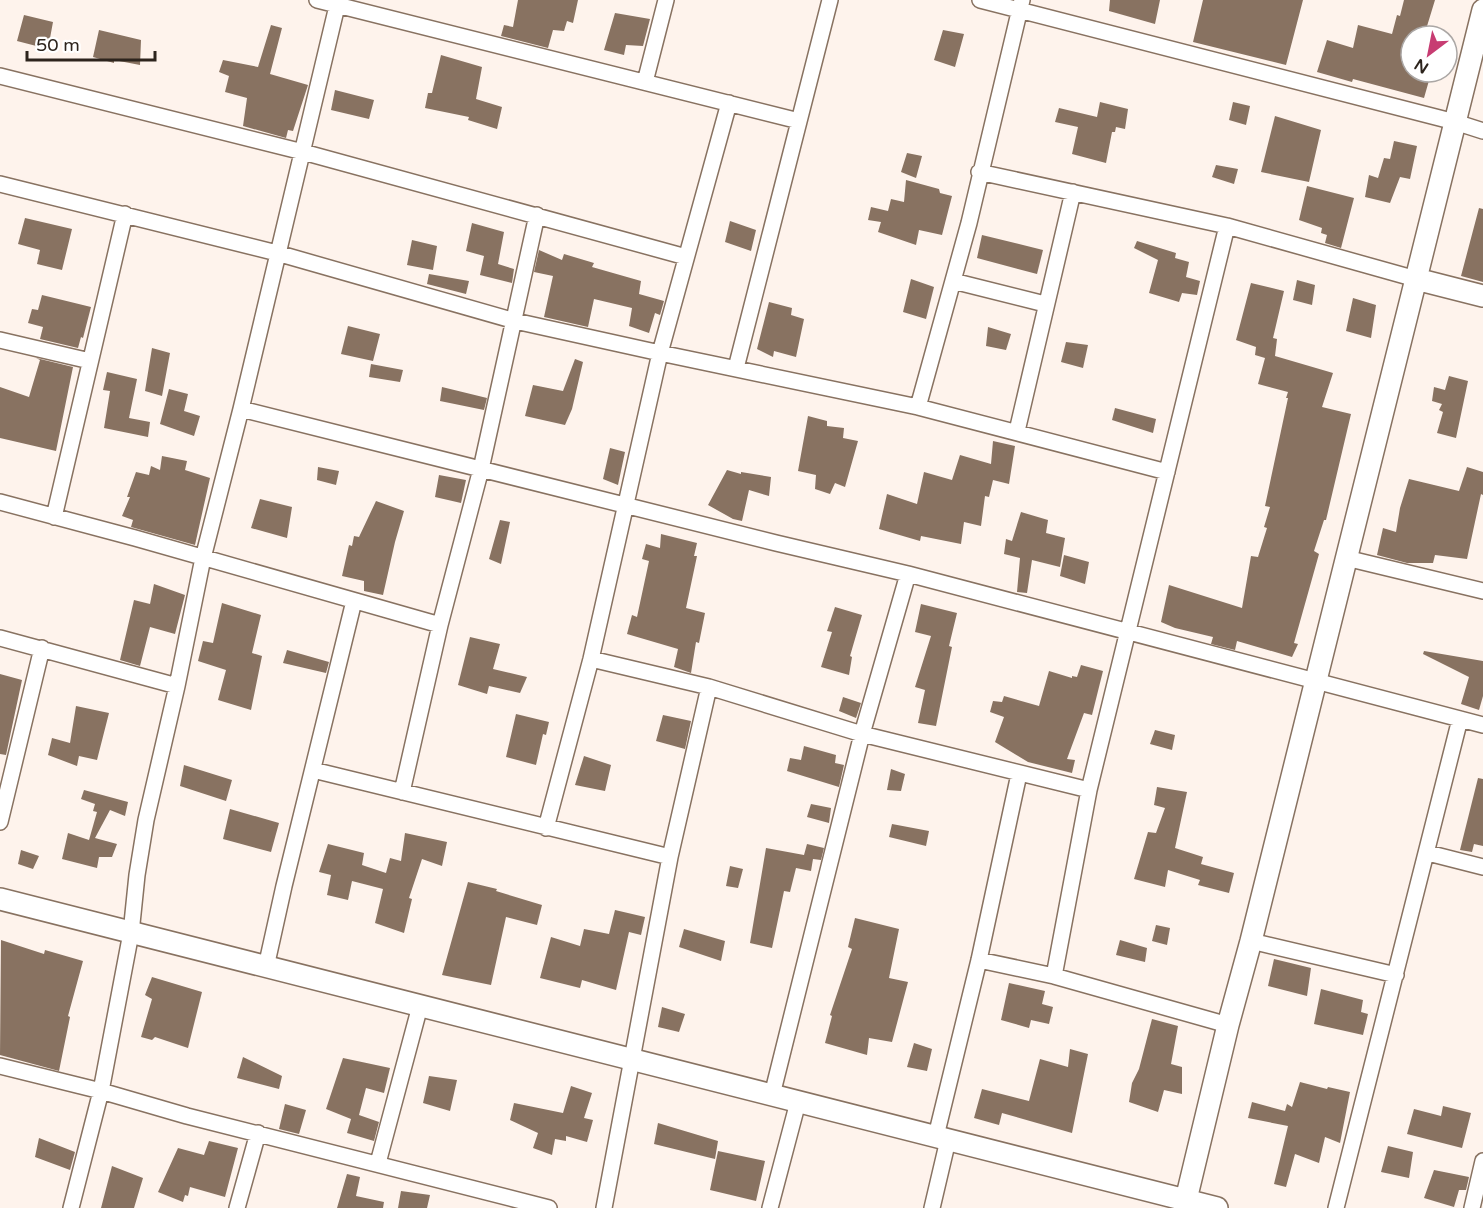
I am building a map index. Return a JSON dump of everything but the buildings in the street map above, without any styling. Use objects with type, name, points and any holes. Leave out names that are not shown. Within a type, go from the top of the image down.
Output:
[{"type":"street","points":[[317,0],[798,121]]},
{"type":"street","points":[[645,82],[666,0]]},
{"type":"street","points":[[736,368],[830,0]]},
{"type":"street","points":[[980,0],[1020,5],[1483,131]]},
{"type":"street","points":[[918,407],[969,223],[1020,5]]},
{"type":"street","points":[[71,1208],[101,1091],[131,933],[146,820],[177,686],[203,558],[337,6]]},
{"type":"street","points":[[1185,1204],[1483,10]]},
{"type":"street","points":[[0,76],[303,152],[686,257]]},
{"type":"street","points":[[546,828],[591,659],[660,353],[729,103]]},
{"type":"street","points":[[980,172],[1227,226],[1483,296]]},
{"type":"street","points":[[0,184],[278,253],[515,321],[918,407],[1167,471]]},
{"type":"street","points":[[1017,431],[1073,192]]},
{"type":"street","points":[[54,517],[125,214]]},
{"type":"street","points":[[402,792],[440,625],[481,469],[537,215]]},
{"type":"street","points":[[1054,976],[1089,790],[1227,226]]},
{"type":"street","points":[[953,281],[1045,304]]},
{"type":"street","points":[[0,340],[90,361]]},
{"type":"street","points":[[241,409],[908,574],[1483,725]]},
{"type":"street","points":[[0,502],[440,625]]},
{"type":"street","points":[[1346,558],[1483,590]]},
{"type":"street","points":[[772,1095],[862,734],[908,574]]},
{"type":"street","points":[[266,967],[354,601]]},
{"type":"street","points":[[0,638],[177,686]]},
{"type":"street","points":[[0,822],[42,648]]},
{"type":"street","points":[[591,659],[709,687],[862,734],[1089,790]]},
{"type":"street","points":[[604,1208],[670,857],[709,687]]},
{"type":"street","points":[[1336,1208],[1460,720]]},
{"type":"street","points":[[313,770],[670,857]]},
{"type":"street","points":[[932,1208],[942,1138],[1019,774]]},
{"type":"street","points":[[1428,853],[1483,867]]},
{"type":"street","points":[[0,899],[942,1138],[1185,1204],[1217,1208]]},
{"type":"street","points":[[1251,941],[1396,975]]},
{"type":"street","points":[[979,960],[1054,976],[1228,1025]]},
{"type":"street","points":[[378,1163],[420,1006]]},
{"type":"street","points":[[0,1066],[549,1208]]},
{"type":"street","points":[[770,1208],[798,1102]]},
{"type":"street","points":[[240,1207],[258,1133]]},
{"type":"street","points":[[1472,1208],[1483,1161]]}]
